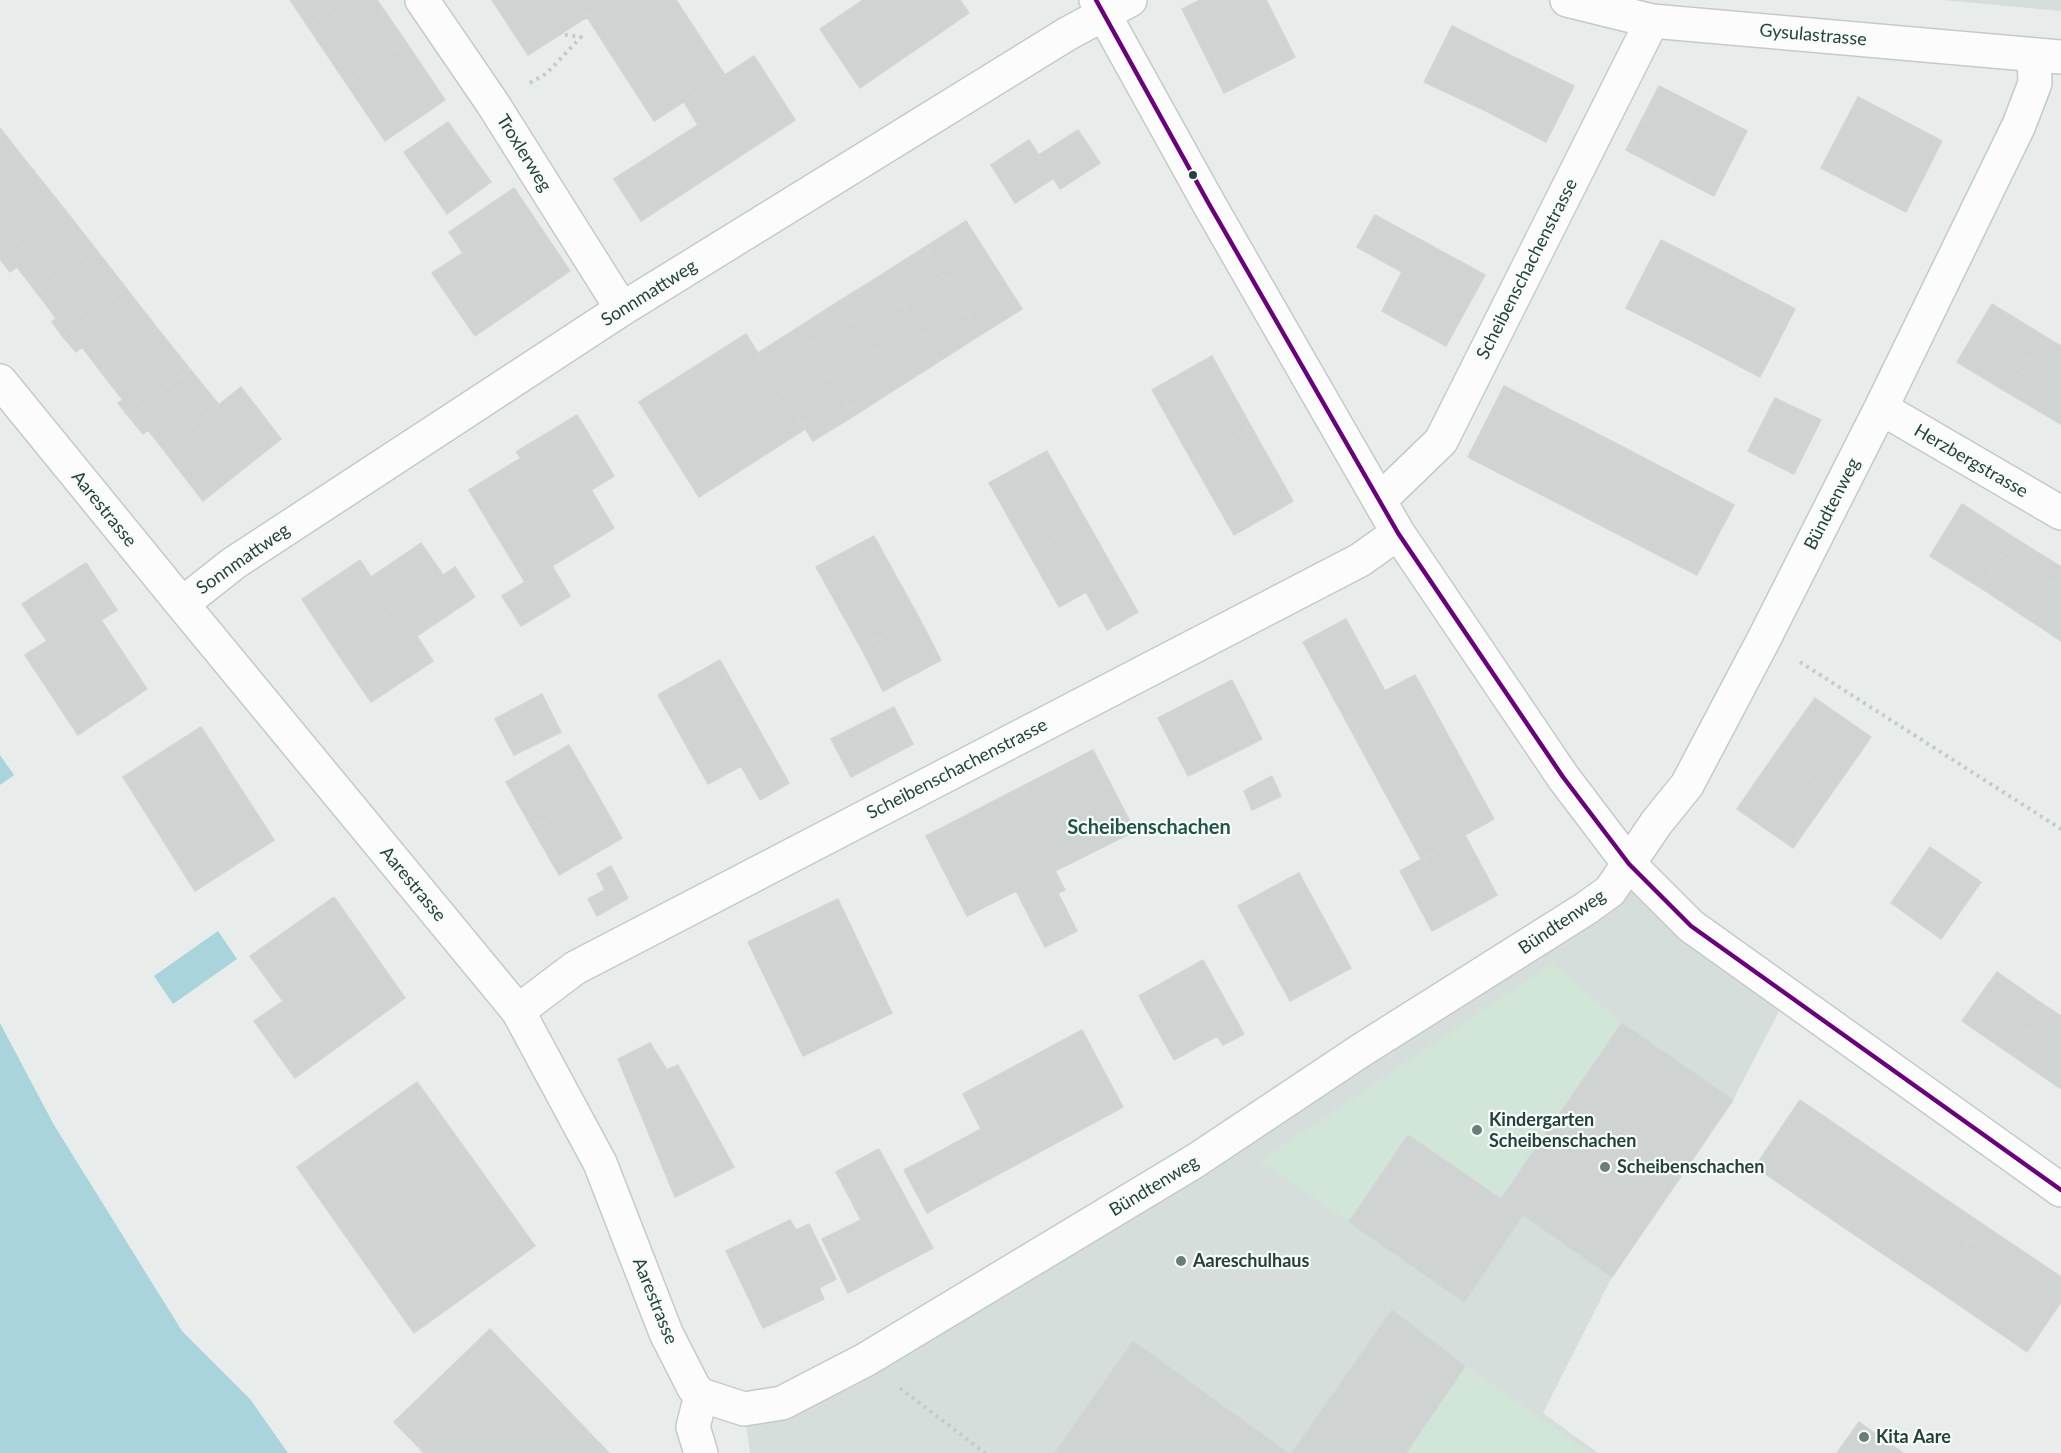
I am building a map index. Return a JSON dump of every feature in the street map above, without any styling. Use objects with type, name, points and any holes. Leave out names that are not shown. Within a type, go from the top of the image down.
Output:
[{"type":"street","name":"Troxlerweg","points":[[422,0],[493,104],[622,309]]},
{"type":"street","name":"Gysulastrasse","points":[[1567,0],[1652,21],[2048,56]]},
{"type":"street","name":"Sonnmattweg","points":[[182,604],[234,563],[622,309],[1067,34],[1110,4]]},
{"type":"street","points":[[1110,4],[1209,204],[1398,533],[1563,777],[1629,864],[1691,926],[2061,1190]]},
{"type":"street","name":"Scheibenschachenstrasse","points":[[1380,500],[1441,441],[1652,21]]},
{"type":"street","name":"Bündtenweg","points":[[701,1395],[744,1409],[782,1403],[865,1360],[1195,1161],[1360,1050],[1610,891],[1657,822],[1687,785],[1764,639],[1881,408],[2019,125],[2048,56]]},
{"type":"street","name":"Aarestrasse","points":[[0,381],[518,1011],[600,1163],[666,1333],[694,1388],[701,1395]]},
{"type":"street","name":"Herzbergstrasse","points":[[1881,408],[2061,513]]},
{"type":"street","name":"Scheibenschachenstrasse","points":[[518,1011],[575,968],[1360,560],[1398,533]]},
{"type":"street","points":[[701,1395],[693,1427],[701,1453]]},
{"type":"path","points":[[493,104],[546,73],[581,37],[560,34]]},
{"type":"path","points":[[1764,639],[2061,829]]},
{"type":"path","points":[[865,1360],[986,1453]]},
{"type":"shaded area","points":[[1942,0],[2061,0],[2061,11]]},
{"type":"shaded area","points":[[1629,864],[1788,994],[1733,1100],[1612,1277],[1543,1413],[1598,1453],[750,1453],[744,1409],[865,1360]]},
{"type":"green space","points":[[1552,964],[1622,1023],[1501,1199],[1408,1135],[1349,1222],[1260,1161]]},
{"type":"green space","points":[[1465,1366],[1590,1453],[1406,1453]]},
{"type":"water","points":[[0,755],[14,775],[0,785]]},
{"type":"water","points":[[218,931],[237,959],[173,1004],[154,976]]},
{"type":"water","points":[[0,1023],[54,1125],[182,1331],[250,1399],[288,1453],[0,1453]]},
{"type":"building","points":[[290,0],[344,0],[307,25]]},
{"type":"building","points":[[344,0],[377,0],[406,42],[346,83],[307,25]]},
{"type":"building","points":[[492,0],[576,0],[587,17],[528,55]]},
{"type":"building","points":[[576,0],[676,0],[725,75],[654,121]]},
{"type":"building","points":[[863,0],[960,0],[969,13],[860,88],[820,29]]},
{"type":"building","points":[[1200,0],[1266,0],[1295,57],[1224,93],[1182,9]]},
{"type":"building","points":[[1452,26],[1512,56],[1486,111],[1424,82]]},
{"type":"building","points":[[406,42],[445,100],[385,141],[346,83]]},
{"type":"building","points":[[754,56],[795,120],[641,221],[614,179],[698,125],[684,102]]},
{"type":"building","points":[[1512,56],[1574,86],[1546,142],[1486,111]]},
{"type":"building","points":[[1659,86],[1747,131],[1714,196],[1626,150]]},
{"type":"building","points":[[1858,97],[1942,141],[1906,212],[1821,168]]},
{"type":"building","points":[[448,122],[491,182],[447,214],[404,152]]},
{"type":"building","points":[[0,128],[25,160],[0,179]]},
{"type":"building","points":[[1078,130],[1100,163],[1060,189],[1039,155]]},
{"type":"building","points":[[1029,140],[1054,178],[1015,203],[991,165]]},
{"type":"building","points":[[25,160],[62,206],[0,255],[0,179]]},
{"type":"building","points":[[514,188],[570,271],[475,336],[432,273],[463,253],[449,232]]},
{"type":"building","points":[[62,206],[94,247],[37,293],[17,267],[10,272],[0,259],[0,255]]},
{"type":"building","points":[[1375,215],[1485,275],[1446,346],[1382,311],[1402,272],[1357,247]]},
{"type":"building","points":[[966,221],[1022,309],[980,335],[925,247]]},
{"type":"building","points":[[1661,240],[1724,272],[1690,340],[1626,308]]},
{"type":"building","points":[[94,247],[126,288],[63,337],[52,322],[56,318],[37,293]]},
{"type":"building","points":[[925,247],[980,335],[938,362],[883,274]]},
{"type":"building","points":[[1724,272],[1795,309],[1760,377],[1690,340]]},
{"type":"building","points":[[883,274],[938,362],[897,388],[841,300]]},
{"type":"building","points":[[126,288],[157,328],[101,372],[82,347],[76,352],[63,337]]},
{"type":"building","points":[[841,300],[897,388],[855,415],[799,327]]},
{"type":"building","points":[[1992,304],[2044,336],[2010,394],[1957,362]]},
{"type":"building","points":[[799,327],[855,415],[813,441],[758,353]]},
{"type":"building","points":[[157,328],[190,369],[129,417],[118,403],[123,400],[101,372]]},
{"type":"building","points":[[746,334],[805,429],[699,497],[639,402]]},
{"type":"building","points":[[2044,336],[2061,346],[2061,424],[2010,394]]},
{"type":"building","points":[[1212,356],[1252,428],[1192,461],[1152,390]]},
{"type":"building","points":[[190,369],[219,405],[163,449],[148,430],[143,434],[129,417]]},
{"type":"building","points":[[1504,386],[1619,445],[1583,516],[1468,457]]},
{"type":"building","points":[[241,387],[281,439],[203,501],[163,449]]},
{"type":"building","points":[[1775,398],[1821,420],[1794,474],[1748,451]]},
{"type":"building","points":[[577,415],[614,476],[591,490],[614,528],[552,566],[570,596],[521,626],[502,596],[525,582],[469,490],[521,458],[516,452]]},
{"type":"building","points":[[1252,428],[1293,501],[1234,535],[1192,461]]},
{"type":"building","points":[[1619,445],[1734,505],[1697,575],[1583,516]]},
{"type":"building","points":[[1047,451],[1086,520],[1028,552],[989,483]]},
{"type":"building","points":[[1962,504],[2013,537],[1981,588],[1930,556]]},
{"type":"building","points":[[1086,520],[1138,612],[1107,630],[1086,592],[1059,607],[1028,552]]},
{"type":"building","points":[[874,536],[918,616],[861,648],[816,567]]},
{"type":"building","points":[[2013,537],[2061,567],[2061,573],[2031,621],[1981,588]]},
{"type":"building","points":[[421,543],[443,575],[334,648],[302,599],[360,560],[371,577]]},
{"type":"building","points":[[86,563],[117,610],[101,620],[147,689],[78,735],[25,655],[47,641],[22,604]]},
{"type":"building","points":[[455,567],[475,597],[417,636],[433,661],[371,702],[334,648]]},
{"type":"building","points":[[2061,573],[2061,641],[2031,621]]},
{"type":"building","points":[[918,616],[941,660],[883,691],[861,648]]},
{"type":"building","points":[[1346,619],[1385,691],[1415,675],[1494,819],[1421,859],[1303,642]]},
{"type":"building","points":[[720,660],[748,710],[686,745],[658,695]]},
{"type":"building","points":[[1232,680],[1262,739],[1188,776],[1158,718]]},
{"type":"building","points":[[542,694],[561,732],[514,755],[495,719]]},
{"type":"building","points":[[1815,698],[1871,737],[1831,794],[1775,754]]},
{"type":"building","points":[[894,707],[913,744],[851,777],[831,739]]},
{"type":"building","points":[[748,710],[789,783],[760,800],[741,766],[708,784],[686,745]]},
{"type":"building","points":[[201,727],[274,840],[195,891],[123,777]]},
{"type":"building","points":[[569,745],[596,792],[532,828],[506,782]]},
{"type":"building","points":[[1093,750],[1135,831],[1055,871],[1065,890],[1058,893],[1077,931],[1045,947],[1016,891],[967,916],[926,836]]},
{"type":"building","points":[[1775,754],[1831,794],[1793,848],[1737,809]]},
{"type":"building","points":[[1272,776],[1281,796],[1252,810],[1244,791]]},
{"type":"building","points":[[596,792],[622,838],[559,875],[532,828]]},
{"type":"building","points":[[1465,835],[1497,895],[1432,931],[1400,871]]},
{"type":"building","points":[[1930,847],[1981,882],[1941,939],[1891,903]]},
{"type":"building","points":[[611,866],[628,898],[597,916],[588,899],[605,890],[597,874]]},
{"type":"building","points":[[1299,873],[1351,968],[1290,1001],[1238,906]]},
{"type":"building","points":[[334,897],[405,998],[295,1078],[254,1021],[283,1001],[250,956]]},
{"type":"building","points":[[838,899],[892,1013],[803,1056],[748,942]]},
{"type":"building","points":[[1203,960],[1244,1034],[1223,1045],[1217,1036],[1174,1060],[1139,996]]},
{"type":"building","points":[[1997,972],[2047,1007],[2013,1056],[1962,1021]]},
{"type":"building","points":[[2047,1007],[2061,1016],[2061,1089],[2013,1056]]},
{"type":"building","name":"Scheibenschachen","points":[[1622,1023],[1733,1100],[1612,1277],[1523,1215],[1464,1302],[1349,1222],[1408,1135],[1501,1199]]},
{"type":"building","points":[[1082,1030],[1123,1107],[943,1204],[920,1162],[981,1129],[963,1094]]},
{"type":"building","points":[[650,1043],[667,1070],[678,1065],[734,1167],[675,1197],[618,1059]]},
{"type":"building","points":[[417,1082],[535,1246],[414,1333],[297,1167]]},
{"type":"building","points":[[1800,1100],[1891,1162],[1846,1229],[1755,1167]]},
{"type":"building","points":[[879,1149],[933,1248],[848,1293],[822,1239],[861,1220],[836,1172]]},
{"type":"building","points":[[920,1162],[943,1204],[927,1213],[904,1170]]},
{"type":"building","points":[[1891,1162],[1981,1223],[1937,1290],[1846,1229]]},
{"type":"building","points":[[790,1220],[796,1230],[809,1224],[836,1279],[819,1288],[824,1299],[763,1328],[726,1251]]},
{"type":"building","points":[[1981,1223],[2061,1277],[2061,1302],[2027,1352],[1937,1290]]},
{"type":"building","points":[[1392,1310],[1465,1366],[1406,1453],[1292,1453]]},
{"type":"building","points":[[490,1329],[609,1453],[424,1453],[394,1422]]},
{"type":"building","points":[[1133,1341],[1288,1453],[1055,1453]]},
{"type":"building","name":"Kita Aare","points":[[1859,1422],[1903,1453],[1837,1453]]},
{"type":"transit line","points":[[1096,0],[1209,204],[1398,533],[1563,777],[1629,864],[1691,926],[2061,1190]]},
{"type":"place","name":"Kindergarten Scheibenschachen","points":[[1477,1130]]},
{"type":"place","name":"Scheibenschachen","points":[[1605,1167]]},
{"type":"place","name":"Aareschulhaus","points":[[1181,1261]]},
{"type":"place","name":"Kita Aare","points":[[1864,1437]]},
{"type":"district","name":"Scheibenschachen","points":[[1149,828]]}]
